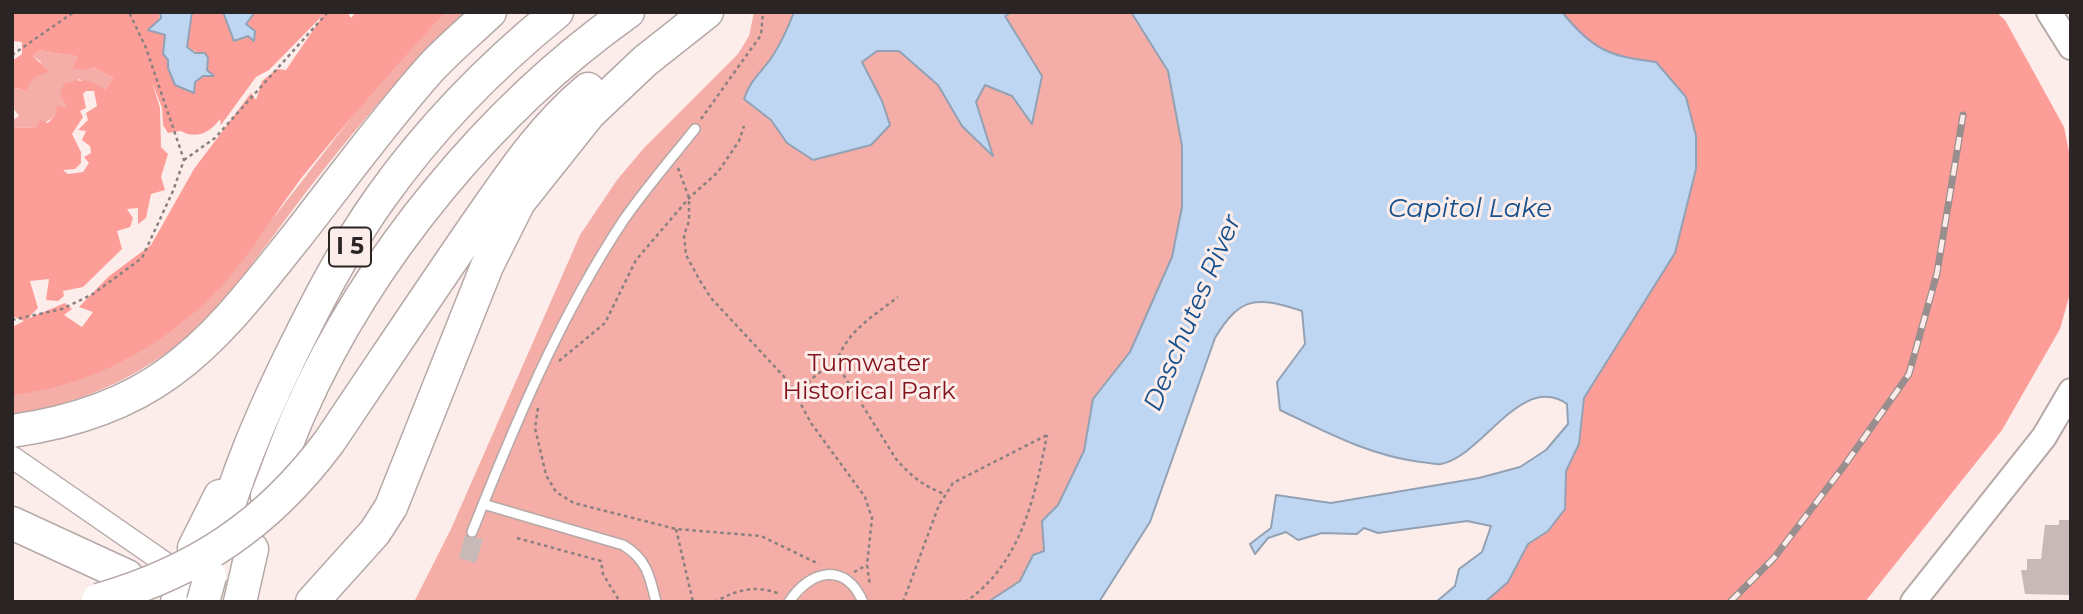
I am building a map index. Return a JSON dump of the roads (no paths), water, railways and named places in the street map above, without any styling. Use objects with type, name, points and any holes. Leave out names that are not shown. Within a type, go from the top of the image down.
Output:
[{"type":"highway","points":[[12,431],[69,420],[149,385],[185,360],[218,331],[430,68],[491,12]]},
{"type":"highway","name":"I 5","points":[[221,532],[239,475],[261,421],[317,302],[380,198],[458,104],[557,12]]},
{"type":"highway","name":"I 5","points":[[267,496],[301,411],[344,331],[389,258],[435,195],[502,120],[549,75],[628,12]]},
{"type":"highway","points":[[93,601],[167,576],[245,531],[286,496],[329,442],[409,320],[512,173],[555,118],[587,90],[692,12]]},
{"type":"highway","points":[[312,602],[375,532],[391,507],[497,241],[519,202],[589,114],[645,61],[707,12]]},
{"type":"highway","points":[[194,548],[200,531],[261,421]]},
{"type":"highway","points":[[12,523],[127,576]]},
{"type":"highway","points":[[240,599],[252,549]]},
{"type":"main road","points":[[2049,12],[2071,47]]},
{"type":"main road","points":[[1913,602],[2044,437],[2071,391]]},
{"type":"street","points":[[12,457],[165,563]]},
{"type":"lane","points":[[472,532],[514,427],[586,284],[624,220],[695,129]]},
{"type":"lane","points":[[483,504],[623,545],[638,554],[647,566],[656,602]]},
{"type":"lane","points":[[789,602],[800,585],[830,574],[844,578],[856,587],[863,602]]},
{"type":"water","points":[[160,12],[192,12],[187,47],[195,53],[205,53],[208,58],[207,70],[214,76],[203,76],[195,82],[194,93],[175,85],[168,68],[168,60],[163,54],[165,35],[148,30],[161,18]]},
{"type":"water","points":[[223,12],[255,12],[246,24],[255,31],[254,41],[248,36],[234,41]]},
{"type":"water","points":[[794,12],[1012,12],[1005,16],[1042,76],[1032,124],[1012,96],[985,85],[976,102],[993,156],[962,126],[938,85],[899,51],[877,51],[862,62],[882,101],[890,125],[871,145],[813,160],[787,143],[771,120],[744,99],[746,92],[772,57]]},
{"type":"water","name":"Capitol Lake","points":[[1131,12],[1562,12],[1583,35],[1603,49],[1625,57],[1656,62],[1686,97],[1696,136],[1696,169],[1675,253],[1584,398],[1579,444],[1566,471],[1565,509],[1548,531],[1528,544],[1508,582],[1485,602],[1436,602],[1455,586],[1459,569],[1482,552],[1491,526],[1467,521],[1378,533],[1364,528],[1357,534],[1322,533],[1298,540],[1286,532],[1268,538],[1255,554],[1250,544],[1271,528],[1276,495],[1331,503],[1479,478],[1520,467],[1546,450],[1568,424],[1567,404],[1550,397],[1534,399],[1502,419],[1457,458],[1441,464],[1401,459],[1365,448],[1280,410],[1277,382],[1305,344],[1302,311],[1261,302],[1251,303],[1233,314],[1215,338],[1150,522],[1099,602],[988,602],[1020,581],[1033,555],[1044,551],[1042,521],[1058,505],[1084,451],[1093,399],[1130,352],[1172,257],[1182,207],[1182,146],[1168,71]]},
{"type":"railway","points":[[1730,602],[1774,558],[1909,374],[1937,273],[1963,115]]},
{"type":"water label","name":"Deschutes River","points":[[1193,313]]},
{"type":"park label","name":"Tumwater Historical Park","points":[[869,378]]}]
